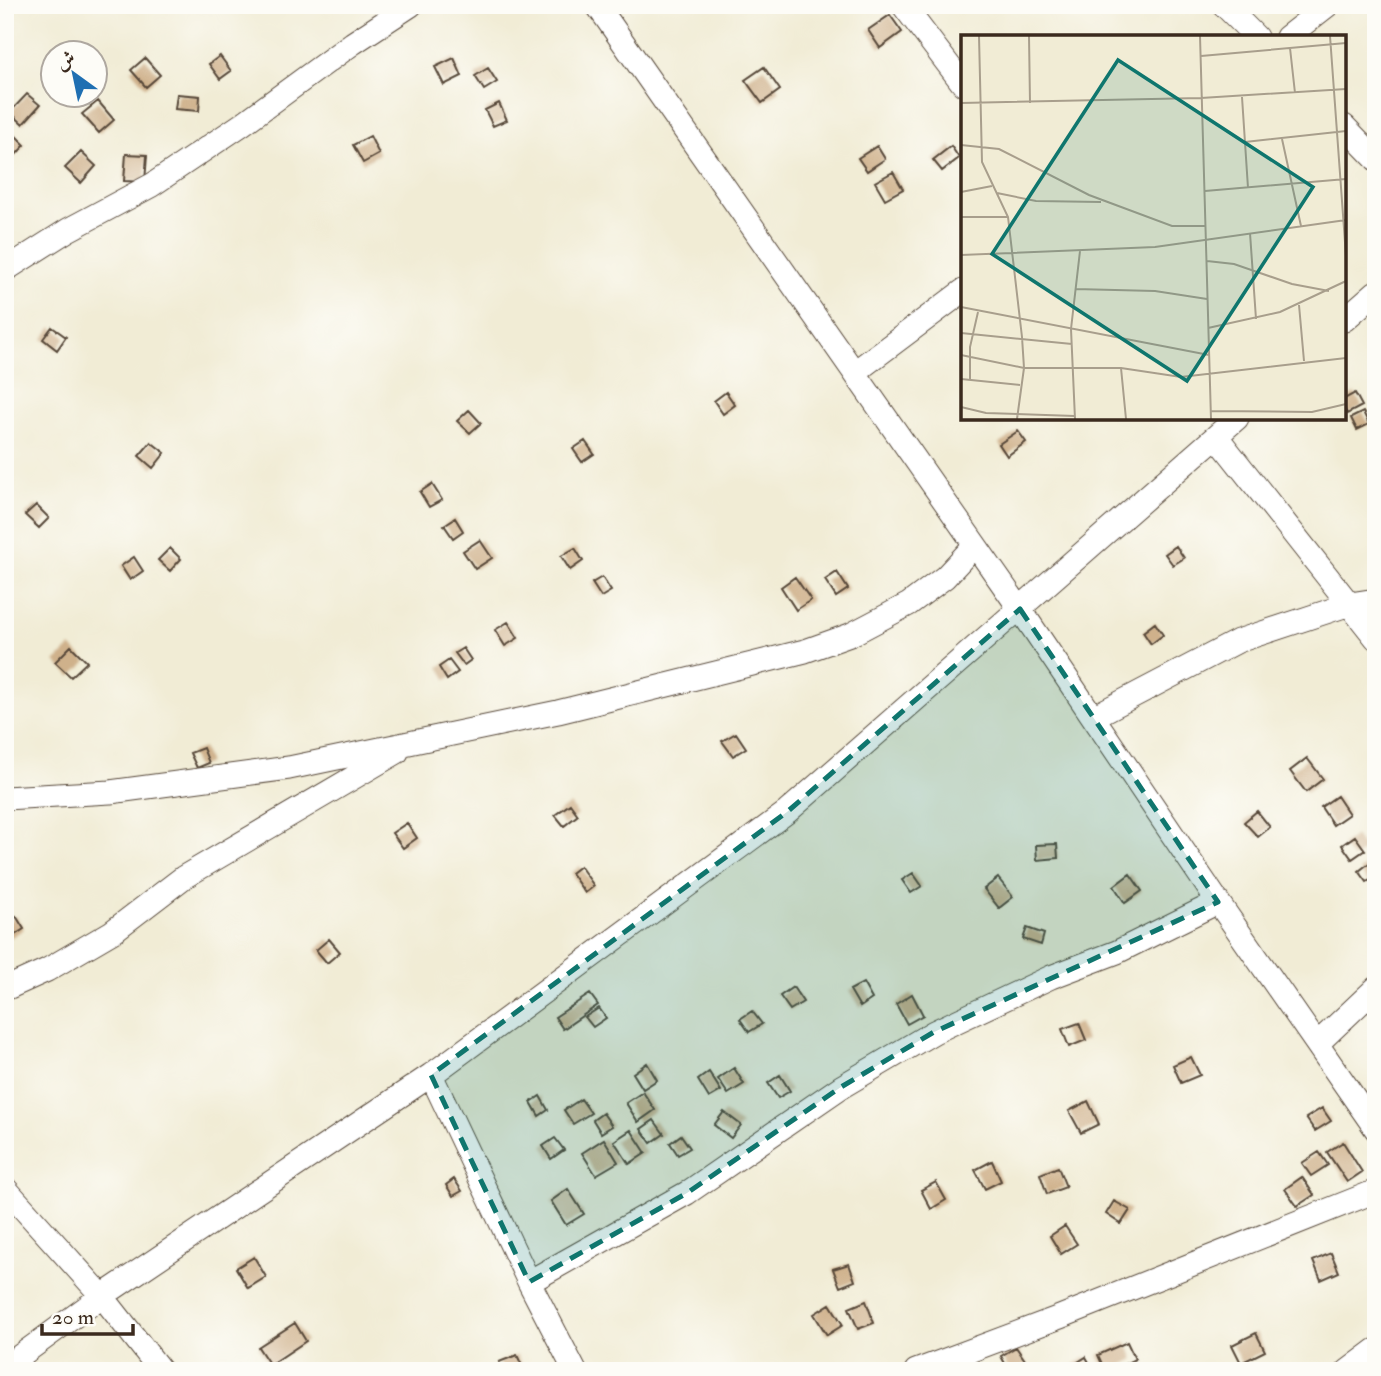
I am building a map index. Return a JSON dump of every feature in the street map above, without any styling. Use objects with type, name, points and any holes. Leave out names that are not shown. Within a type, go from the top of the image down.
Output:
[{"type":"street","points":[[5,270],[68,230],[152,185],[411,5]]},
{"type":"street","points":[[597,5],[1020,609],[1218,902],[1376,1129]]},
{"type":"street","points":[[904,5],[961,81]]},
{"type":"street","points":[[1224,5],[1254,35]]},
{"type":"street","points":[[1290,35],[1328,5]]},
{"type":"street","points":[[1346,129],[1376,159]]},
{"type":"street","points":[[855,372],[961,292]]},
{"type":"street","points":[[1346,318],[1376,292]]},
{"type":"street","points":[[5,1367],[102,1296],[430,1075],[787,811],[1235,420]]},
{"type":"street","points":[[1217,437],[1376,638]]},
{"type":"street","points":[[5,798],[110,792],[275,770],[558,712],[745,664],[805,652],[850,635],[909,604],[945,577],[974,546]]},
{"type":"street","points":[[1093,717],[1238,641],[1350,604],[1376,600]]},
{"type":"street","points":[[5,989],[47,970],[112,932],[184,877],[416,741]]},
{"type":"street","points":[[529,1282],[687,1193],[841,1087],[934,1032],[1051,977],[1117,952],[1218,902]]},
{"type":"street","points":[[1317,1044],[1376,988]]},
{"type":"street","points":[[430,1075],[529,1282],[575,1371]]},
{"type":"street","points":[[5,1188],[102,1296],[161,1371]]},
{"type":"street","points":[[916,1371],[1376,1191]]},
{"type":"street","points":[[1348,1371],[1376,1350]]},
{"type":"highlighted area","points":[[1020,609],[1218,902],[934,1032],[841,1087],[687,1193],[529,1282],[431,1075],[787,812]]},
{"type":"building","points":[[890,15],[902,32],[880,48],[868,30]]},
{"type":"building","points":[[220,56],[231,71],[220,79],[209,64]]},
{"type":"building","points":[[145,58],[160,75],[146,87],[131,70]]},
{"type":"building","points":[[454,58],[462,76],[444,85],[435,67]]},
{"type":"building","points":[[764,67],[780,90],[762,103],[745,80]]},
{"type":"building","points":[[488,68],[497,82],[484,90],[475,76]]},
{"type":"building","points":[[27,94],[38,103],[38,107],[23,124],[10,112]]},
{"type":"building","points":[[177,94],[200,96],[199,111],[175,109]]},
{"type":"building","points":[[499,103],[507,120],[493,126],[485,110]]},
{"type":"building","points":[[89,108],[104,108],[114,120],[99,133],[82,114]]},
{"type":"building","points":[[10,130],[25,145],[11,160],[5,155],[5,135]]},
{"type":"building","points":[[370,136],[379,154],[363,163],[353,145]]},
{"type":"building","points":[[877,146],[885,159],[867,171],[858,158]]},
{"type":"building","points":[[951,146],[959,158],[942,171],[933,160]]},
{"type":"building","points":[[81,152],[96,166],[81,183],[65,168]]},
{"type":"building","points":[[126,154],[147,155],[145,182],[124,181]]},
{"type":"building","points":[[893,172],[903,189],[885,199],[875,182]]},
{"type":"building","points":[[52,327],[66,337],[57,350],[43,339]]},
{"type":"building","points":[[726,392],[735,405],[723,414],[714,401]]},
{"type":"building","points":[[1355,393],[1362,406],[1347,414],[1346,398]]},
{"type":"building","points":[[469,410],[481,423],[470,433],[457,421]]},
{"type":"building","points":[[1363,412],[1369,424],[1357,430],[1351,418]]},
{"type":"building","points":[[1018,431],[1026,442],[1007,456],[999,444]]},
{"type":"building","points":[[585,441],[594,454],[582,462],[573,449]]},
{"type":"building","points":[[151,442],[165,453],[153,468],[139,456]]},
{"type":"building","points":[[432,484],[442,500],[429,507],[420,492]]},
{"type":"building","points":[[36,505],[49,518],[39,528],[25,515]]},
{"type":"building","points":[[455,518],[463,531],[453,538],[444,525]]},
{"type":"building","points":[[480,540],[492,558],[475,569],[463,551]]},
{"type":"building","points":[[1176,546],[1184,558],[1173,565],[1165,554]]},
{"type":"building","points":[[170,548],[181,559],[170,571],[158,560]]},
{"type":"building","points":[[575,548],[583,561],[570,570],[561,556]]},
{"type":"building","points":[[134,557],[143,571],[130,580],[121,566]]},
{"type":"building","points":[[837,572],[848,589],[836,597],[825,580]]},
{"type":"building","points":[[602,577],[611,591],[601,597],[592,583]]},
{"type":"building","points":[[795,577],[811,600],[796,610],[781,587]]},
{"type":"building","points":[[508,622],[518,638],[505,646],[495,630]]},
{"type":"building","points":[[1155,623],[1163,635],[1151,644],[1143,632]]},
{"type":"building","points":[[71,646],[87,662],[71,677],[55,662]]},
{"type":"building","points":[[463,648],[471,660],[464,665],[455,653]]},
{"type":"building","points":[[449,660],[458,672],[447,680],[439,667]]},
{"type":"building","points":[[736,733],[746,748],[733,756],[722,741]]},
{"type":"building","points":[[203,748],[209,763],[197,768],[190,753]]},
{"type":"building","points":[[1307,758],[1323,779],[1306,792],[1290,771]]},
{"type":"building","points":[[1337,796],[1349,814],[1333,825],[1321,807]]},
{"type":"building","points":[[570,804],[578,815],[564,826],[555,815]]},
{"type":"building","points":[[1257,811],[1270,827],[1258,837],[1244,822]]},
{"type":"building","points":[[407,823],[417,838],[403,848],[392,833]]},
{"type":"building","points":[[1355,836],[1365,850],[1352,859],[1342,845]]},
{"type":"building","points":[[1057,844],[1058,858],[1037,860],[1036,845]]},
{"type":"building","points":[[1373,860],[1376,863],[1376,876],[1367,882],[1359,871]]},
{"type":"building","points":[[580,866],[594,886],[585,893],[571,873]]},
{"type":"building","points":[[913,873],[922,886],[911,893],[902,880]]},
{"type":"building","points":[[1130,874],[1142,891],[1125,903],[1114,886]]},
{"type":"building","points":[[998,878],[1013,897],[999,908],[984,889]]},
{"type":"building","points":[[16,916],[24,929],[10,938],[5,930],[5,923]]},
{"type":"building","points":[[1027,928],[1044,934],[1041,945],[1023,939]]},
{"type":"building","points":[[329,939],[340,952],[327,963],[316,950]]},
{"type":"building","points":[[863,983],[872,999],[860,1007],[850,990]]},
{"type":"building","points":[[793,987],[803,1002],[790,1010],[780,996]]},
{"type":"building","points":[[590,994],[598,1005],[563,1029],[555,1017]]},
{"type":"building","points":[[912,994],[923,1015],[907,1024],[896,1004]]},
{"type":"building","points":[[599,1008],[606,1018],[593,1027],[585,1017]]},
{"type":"building","points":[[752,1011],[762,1024],[749,1032],[740,1019]]},
{"type":"building","points":[[1079,1023],[1086,1040],[1069,1047],[1062,1029]]},
{"type":"building","points":[[1191,1057],[1200,1075],[1181,1083],[1173,1065]]},
{"type":"building","points":[[647,1063],[657,1080],[643,1089],[633,1073]]},
{"type":"building","points":[[734,1068],[744,1084],[728,1094],[718,1079]]},
{"type":"building","points":[[709,1072],[721,1091],[709,1098],[698,1080]]},
{"type":"building","points":[[780,1075],[790,1091],[778,1098],[768,1083]]},
{"type":"building","points":[[643,1092],[655,1110],[638,1122],[626,1103]]},
{"type":"building","points":[[540,1096],[548,1110],[539,1116],[531,1102]]},
{"type":"building","points":[[581,1099],[591,1113],[573,1124],[564,1110]]},
{"type":"building","points":[[1088,1101],[1099,1124],[1081,1133],[1069,1111]]},
{"type":"building","points":[[1322,1108],[1331,1121],[1315,1131],[1306,1118]]},
{"type":"building","points":[[724,1112],[741,1125],[731,1138],[714,1125]]},
{"type":"building","points":[[603,1113],[612,1126],[601,1133],[593,1120]]},
{"type":"building","points":[[654,1120],[664,1134],[651,1143],[641,1129]]},
{"type":"building","points":[[631,1130],[646,1153],[629,1164],[614,1141]]},
{"type":"building","points":[[681,1135],[690,1148],[678,1155],[670,1143]]},
{"type":"building","points":[[555,1138],[564,1150],[551,1159],[543,1146]]},
{"type":"building","points":[[604,1139],[618,1162],[596,1175],[582,1153]]},
{"type":"building","points":[[1343,1142],[1362,1172],[1347,1182],[1327,1152]]},
{"type":"building","points":[[1319,1152],[1328,1165],[1311,1176],[1302,1163]]},
{"type":"building","points":[[992,1161],[1001,1181],[985,1189],[975,1170]]},
{"type":"building","points":[[1058,1167],[1066,1187],[1047,1194],[1040,1174]]},
{"type":"building","points":[[1302,1177],[1314,1195],[1297,1206],[1285,1189]]},
{"type":"building","points":[[454,1179],[462,1191],[453,1196],[446,1185]]},
{"type":"building","points":[[936,1182],[946,1200],[931,1209],[921,1190]]},
{"type":"building","points":[[568,1189],[584,1214],[566,1225],[551,1201]]},
{"type":"building","points":[[1114,1201],[1130,1210],[1121,1224],[1106,1214]]},
{"type":"building","points":[[1065,1226],[1077,1244],[1061,1254],[1050,1236]]},
{"type":"building","points":[[1331,1253],[1339,1272],[1321,1280],[1313,1261]]},
{"type":"building","points":[[254,1257],[266,1277],[248,1288],[236,1268]]},
{"type":"building","points":[[849,1264],[855,1281],[840,1287],[833,1269]]},
{"type":"building","points":[[866,1301],[874,1323],[858,1329],[849,1308]]},
{"type":"building","points":[[830,1304],[843,1325],[827,1335],[814,1314]]},
{"type":"building","points":[[295,1323],[306,1341],[270,1365],[258,1347]]},
{"type":"building","points":[[1256,1333],[1265,1351],[1241,1363],[1232,1345]]},
{"type":"building","points":[[1127,1342],[1135,1359],[1111,1371],[1105,1371],[1098,1355]]},
{"type":"building","points":[[1016,1347],[1027,1363],[1009,1371],[1001,1356]]},
{"type":"building","points":[[517,1355],[524,1370],[503,1371],[499,1362]]},
{"type":"building","points":[[1086,1357],[1094,1371],[1072,1371],[1070,1367]]}]
